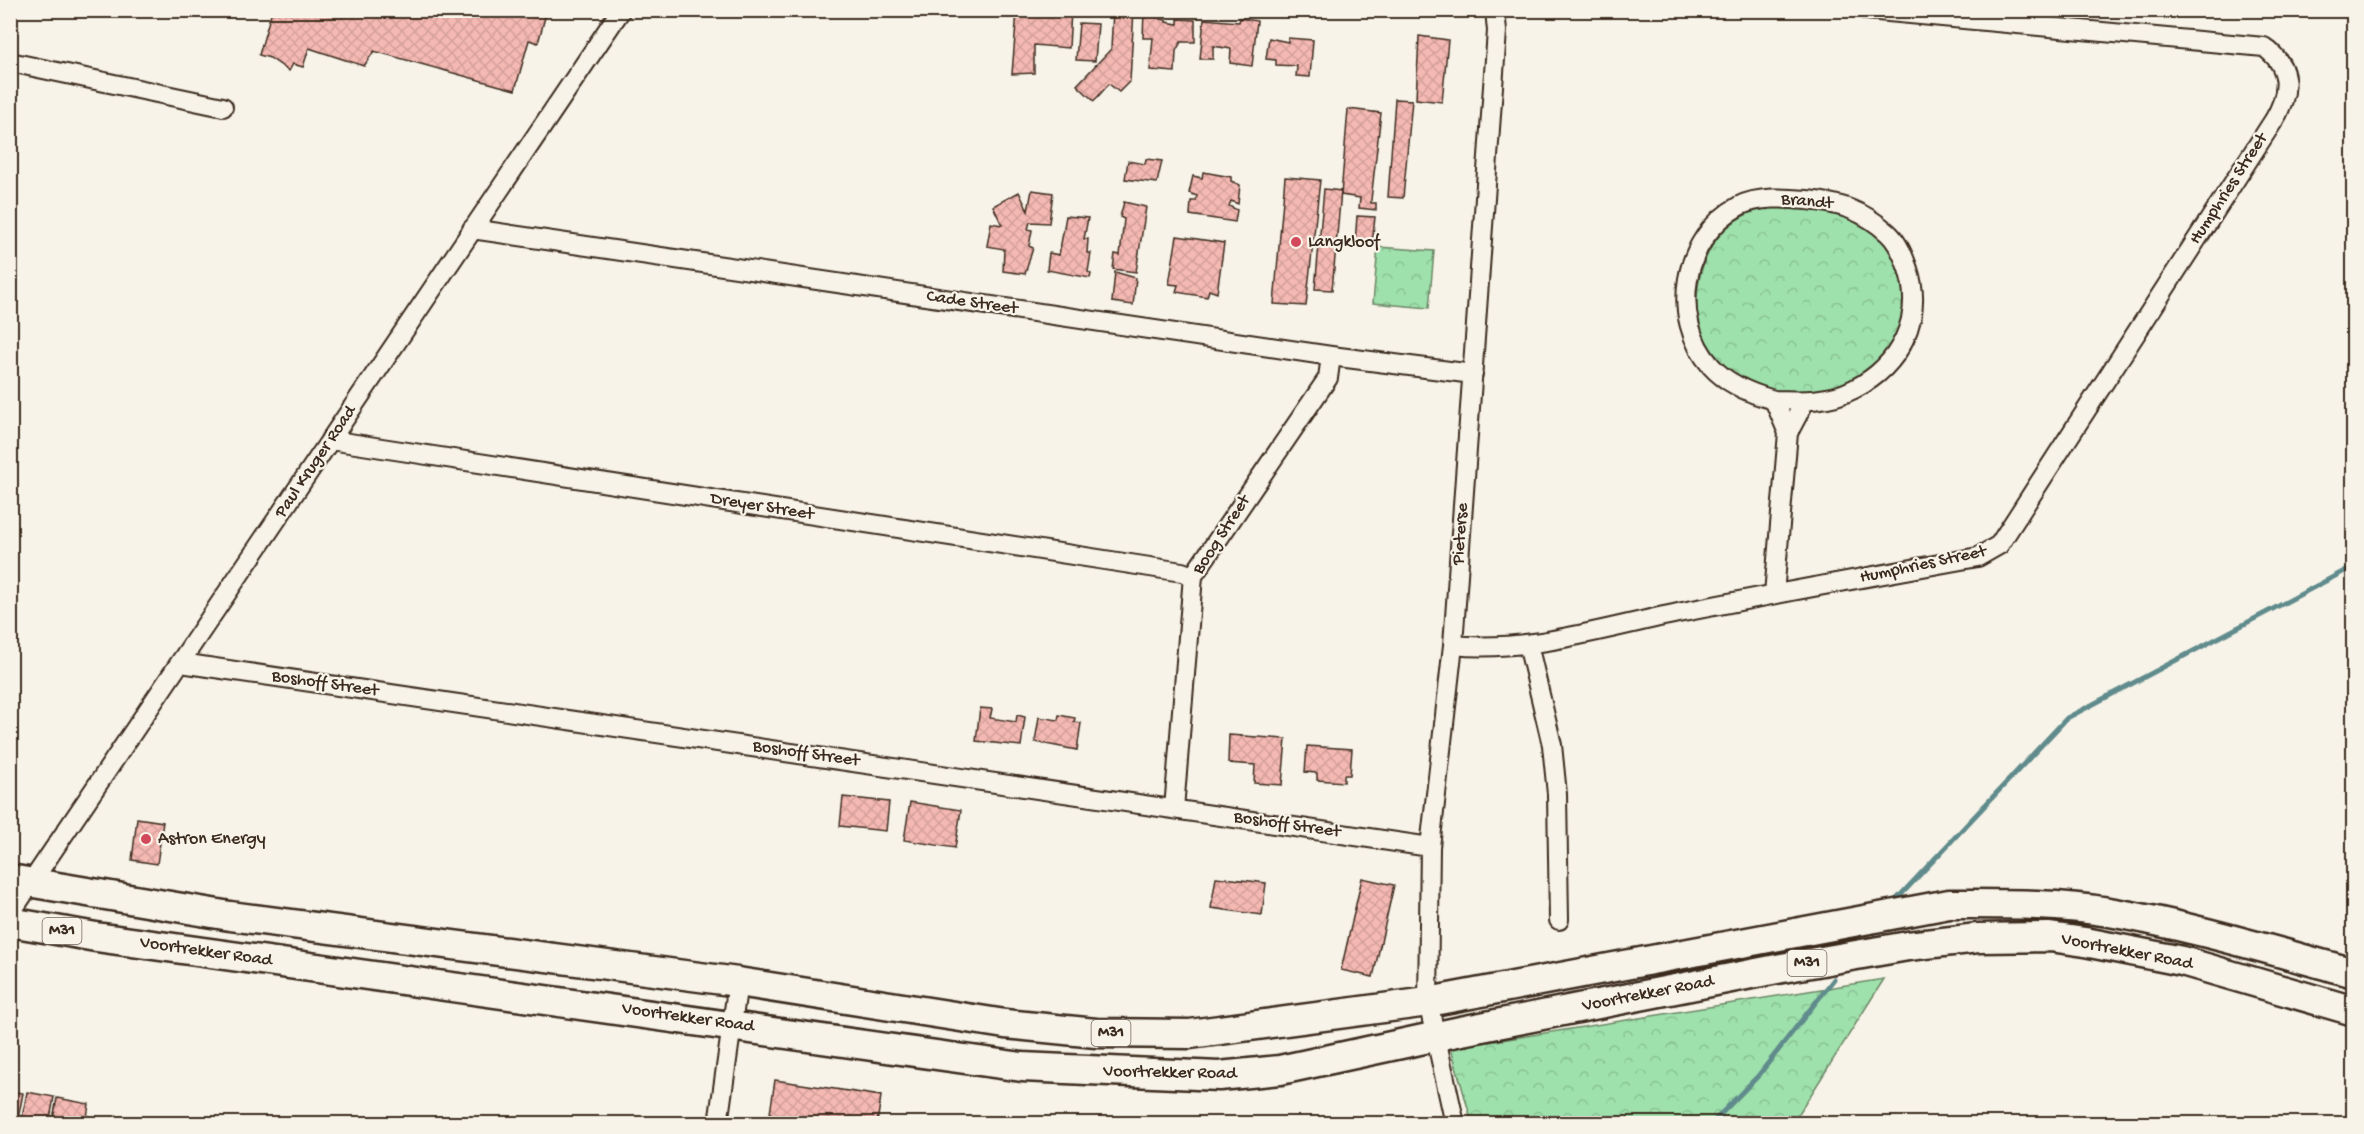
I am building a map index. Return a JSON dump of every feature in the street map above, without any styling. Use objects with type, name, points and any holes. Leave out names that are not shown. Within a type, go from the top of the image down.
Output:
[{"type":"main road","name":"Voortrekker Road","points":[[21,881],[230,916],[738,982],[1005,1024],[1096,1033],[1190,1034],[1428,1002],[1949,904],[2003,904],[2107,911],[2187,927],[2354,973]]},
{"type":"main road","name":"Voortrekker Road","points":[[10,922],[96,937],[732,1024],[1022,1067],[1160,1076],[1219,1076],[1280,1070],[1782,968],[1908,946],[1978,938],[2050,937],[2085,942],[2182,962],[2354,1011]]},
{"type":"street","name":"Paul Kruger Road","points":[[10,914],[21,881],[181,663],[621,10]]},
{"type":"street","name":"Pieterse","points":[[1455,1124],[1428,1002],[1430,847],[1453,645],[1497,31],[1495,10]]},
{"type":"street","name":"Pieterse","points":[[1497,31],[1503,10]]},
{"type":"street","points":[[1867,10],[2019,17]]},
{"type":"street","name":"Humphries Street","points":[[1453,645],[1481,648],[1528,644],[1774,594],[1978,557],[1999,545],[2274,120],[2286,93],[2286,78],[2275,55],[2264,47],[2019,17]]},
{"type":"street","points":[[10,62],[223,107]]},
{"type":"street","name":"Brandt","points":[[1766,200],[1799,200],[1831,202],[1852,208],[1874,220],[1893,238],[1905,259],[1913,285],[1912,324],[1901,345],[1880,373],[1853,390],[1822,400],[1774,400],[1747,392],[1712,368],[1695,343],[1687,316],[1690,266],[1701,241],[1718,222],[1741,205],[1766,200]]},
{"type":"street","name":"Cade Street","points":[[472,229],[1331,356],[1473,374]]},
{"type":"street","name":"Boog Street","points":[[1174,809],[1192,576],[1328,378],[1331,356]]},
{"type":"street","points":[[1774,400],[1788,433]]},
{"type":"street","points":[[1774,594],[1788,433],[1805,401]]},
{"type":"street","name":"Dreyer Street","points":[[330,440],[1170,570],[1192,576]]},
{"type":"street","points":[[1528,644],[1552,745],[1557,794],[1559,920]]},
{"type":"street","name":"Boshoff Street","points":[[181,663],[1430,847]]},
{"type":"street","points":[[718,1124],[738,982]]},
{"type":"green space","points":[[1792,207],[1847,215],[1878,231],[1892,249],[1907,282],[1907,300],[1897,335],[1876,364],[1862,376],[1847,384],[1829,389],[1793,393],[1774,392],[1757,387],[1727,368],[1705,340],[1696,316],[1701,272],[1712,246],[1720,235],[1730,225],[1755,211]]},
{"type":"green space","points":[[1378,247],[1434,251],[1429,308],[1373,303]]},
{"type":"green space","points":[[1884,979],[1793,1123],[1472,1123],[1451,1048]]},
{"type":"building","points":[[272,10],[547,10],[538,43],[529,40],[515,90],[374,51],[364,66],[309,48],[303,67],[293,64],[289,71],[270,58],[259,55]]},
{"type":"building","points":[[1053,10],[1071,10],[1069,48],[1034,45],[1034,73],[1012,74],[1017,11],[1053,13]]},
{"type":"building","points":[[1113,10],[1134,10],[1130,81],[1119,92],[1109,84],[1094,101],[1077,85],[1111,49]]},
{"type":"building","points":[[1144,11],[1161,11],[1160,19],[1166,22],[1178,24],[1178,19],[1195,20],[1195,42],[1181,42],[1176,51],[1175,72],[1150,70],[1153,38],[1143,38]]},
{"type":"building","points":[[1240,18],[1257,21],[1252,66],[1230,63],[1231,49],[1213,46],[1213,59],[1200,59],[1204,19],[1239,22]]},
{"type":"building","points":[[1079,23],[1098,24],[1095,61],[1076,60]]},
{"type":"building","points":[[1419,36],[1448,40],[1442,102],[1416,99]]},
{"type":"building","points":[[1269,38],[1288,42],[1288,38],[1313,40],[1310,77],[1296,76],[1297,66],[1276,65],[1276,60],[1266,59]]},
{"type":"building","points":[[1395,99],[1412,100],[1403,198],[1388,197]]},
{"type":"building","name":"Langkloof","points":[[1348,109],[1381,113],[1371,200],[1371,203],[1376,203],[1376,210],[1359,208],[1360,198],[1341,195]]},
{"type":"building","points":[[1146,159],[1162,161],[1157,183],[1125,179],[1128,161],[1145,164]]},
{"type":"building","points":[[1203,172],[1231,177],[1231,181],[1240,185],[1238,204],[1231,201],[1229,206],[1237,210],[1235,222],[1190,215],[1191,201],[1196,201],[1197,196],[1189,193],[1193,176],[1202,178]]},
{"type":"building","name":"Langkloof","points":[[1285,177],[1320,180],[1306,306],[1274,304]]},
{"type":"building","points":[[1324,189],[1341,191],[1332,290],[1315,289]]},
{"type":"building","points":[[1032,190],[1053,193],[1049,223],[1030,222],[1028,229],[1032,230],[1029,246],[1033,248],[1025,274],[1003,271],[1004,249],[987,246],[991,223],[1002,225],[993,206],[1019,192],[1028,211]]},
{"type":"building","points":[[1124,202],[1146,207],[1136,272],[1113,269],[1115,254],[1120,255],[1124,219],[1120,217]]},
{"type":"building","points":[[1066,216],[1088,218],[1084,239],[1088,239],[1087,253],[1091,253],[1088,272],[1091,274],[1090,278],[1047,270],[1049,253],[1059,255]]},
{"type":"building","points":[[1357,216],[1375,217],[1372,245],[1355,244]]},
{"type":"building","points":[[1177,236],[1224,243],[1217,293],[1209,290],[1207,297],[1176,292],[1178,285],[1169,284]]},
{"type":"building","points":[[1115,272],[1136,278],[1133,305],[1112,302]]},
{"type":"building","points":[[980,708],[992,709],[990,718],[1016,722],[1017,715],[1025,717],[1021,746],[976,741]]},
{"type":"building","points":[[1059,715],[1075,718],[1074,722],[1081,723],[1077,750],[1035,742],[1039,717],[1058,720]]},
{"type":"building","points":[[1229,735],[1286,739],[1282,785],[1254,783],[1255,765],[1228,763]]},
{"type":"building","points":[[1307,746],[1352,749],[1350,775],[1344,775],[1344,782],[1317,780],[1317,773],[1305,772]]},
{"type":"building","points":[[843,797],[889,802],[886,831],[840,826]]},
{"type":"building","points":[[910,802],[961,810],[955,848],[904,840]]},
{"type":"building","points":[[137,818],[163,822],[157,864],[132,860]]},
{"type":"building","points":[[1216,877],[1266,883],[1262,915],[1211,908]]},
{"type":"building","points":[[1362,878],[1394,885],[1373,977],[1341,970]]},
{"type":"building","points":[[775,1080],[881,1096],[877,1124],[795,1124],[769,1120]]},
{"type":"building","points":[[10,1091],[23,1093],[18,1119],[10,1118]]},
{"type":"building","points":[[27,1092],[54,1097],[50,1119],[41,1118],[41,1121],[22,1118]]},
{"type":"building","points":[[57,1098],[89,1104],[86,1124],[53,1119]]},
{"type":"waterway","points":[[1896,900],[2067,718],[2354,566]]},
{"type":"waterway","points":[[1711,1124],[1758,1076],[1834,979]]},
{"type":"place","name":"Langkloof","points":[[1296,242]]},
{"type":"place","name":"Astron Energy","points":[[146,839]]}]
